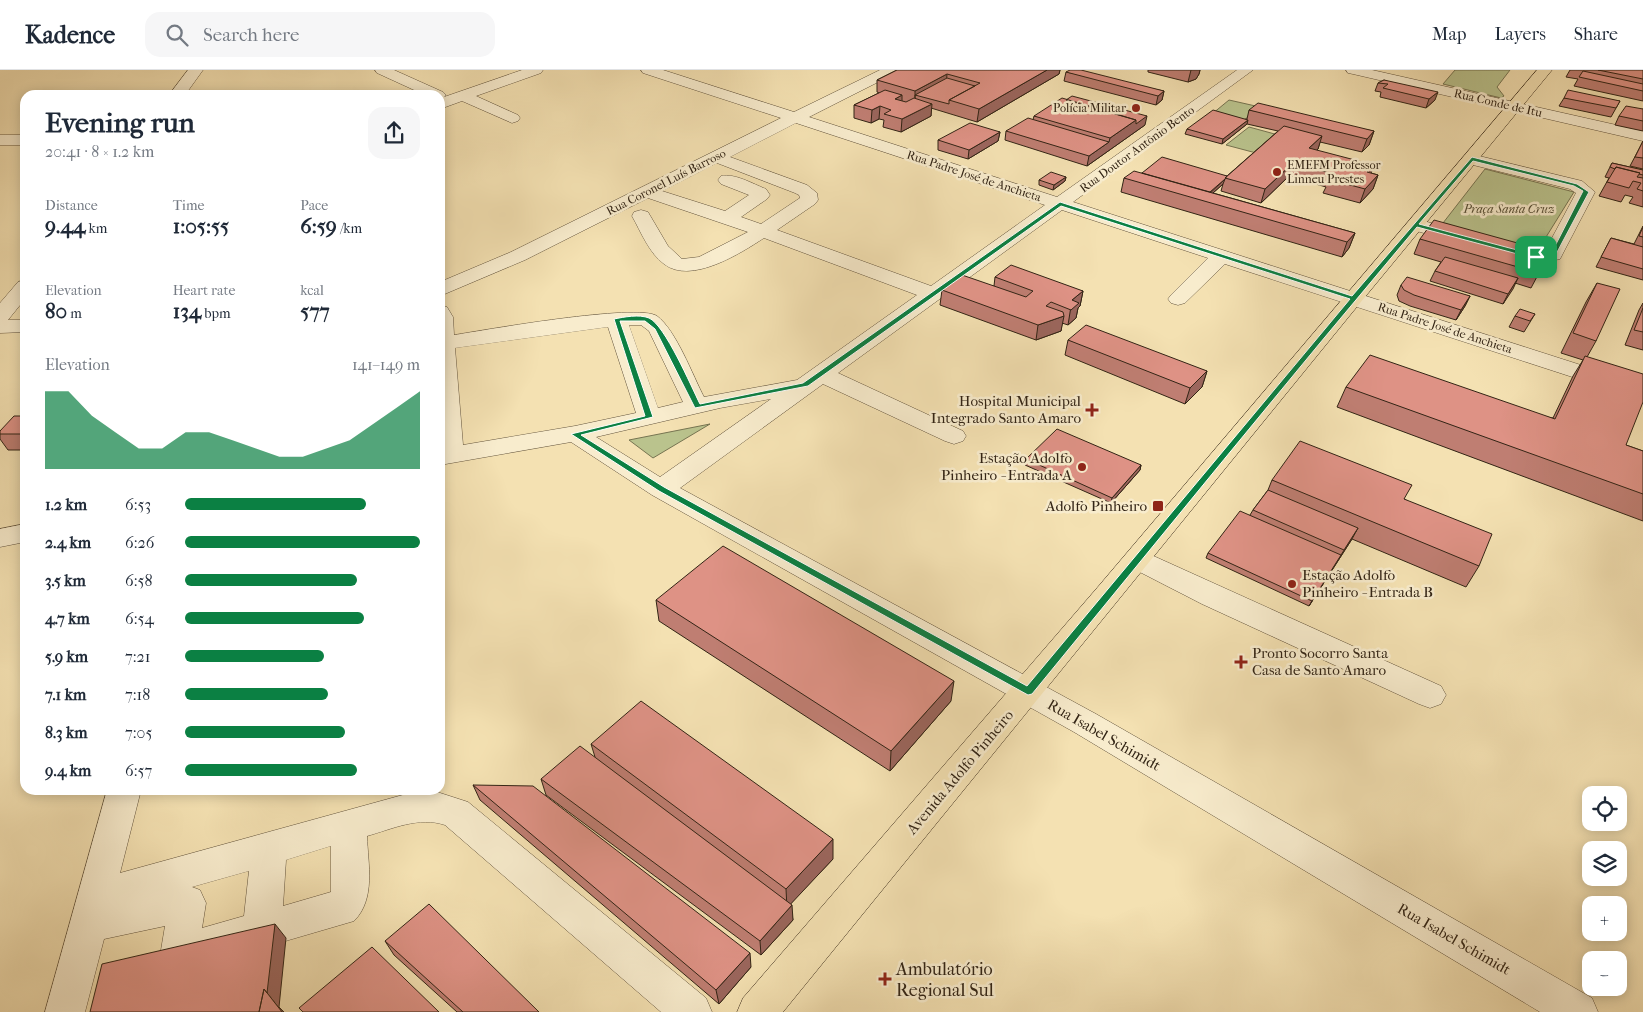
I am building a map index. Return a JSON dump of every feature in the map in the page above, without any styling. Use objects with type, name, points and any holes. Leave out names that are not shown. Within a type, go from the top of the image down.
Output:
[{"type":"main road","name":"Avenida Adolfo Pinheiro","points":[[757,1012],[1028,691],[1546,70]]},
{"type":"street","points":[[181,90],[196,70]]},
{"type":"street","points":[[382,70],[428,90]]},
{"type":"street","points":[[446,98],[536,70]]},
{"type":"street","name":"Rua Padre José de Anchieta","points":[[648,70],[1643,393]]},
{"type":"street","name":"Rua Coronel Luís Barroso","points":[[445,288],[518,256],[891,70]]},
{"type":"street","name":"Rua Doutor Antônio Bento","points":[[661,489],[1246,70]]},
{"type":"street","name":"Rua Conde de Itu","points":[[1353,70],[1426,80],[1516,107],[1643,136]]},
{"type":"street","points":[[446,98],[512,118]]},
{"type":"street","points":[[0,140],[20,140]]},
{"type":"street","points":[[641,216],[668,259],[679,266],[695,265],[710,261],[762,231],[809,200],[808,193],[801,189],[715,157]]},
{"type":"street","points":[[1472,159],[1576,185],[1586,192],[1553,255],[1549,257],[1536,257],[1499,247]]},
{"type":"street","points":[[701,186],[710,179],[726,179],[760,192],[761,195],[758,199],[727,218]]},
{"type":"street","points":[[647,192],[727,218],[933,294]]},
{"type":"street","points":[[1416,225],[1480,242]]},
{"type":"street","points":[[1178,299],[1222,256]]},
{"type":"street","points":[[0,316],[20,292]]},
{"type":"street","points":[[445,343],[570,324],[631,318],[647,320],[658,328],[697,406]]},
{"type":"street","points":[[616,320],[649,417]]},
{"type":"street","points":[[0,327],[20,326]]},
{"type":"street","points":[[445,456],[575,434],[813,380],[954,436]]},
{"type":"street","name":"Rua Isabel Schimidt","points":[[575,434],[661,489],[1028,691],[1578,1012]]},
{"type":"street","points":[[0,538],[20,534]]},
{"type":"street","points":[[1138,559],[1212,596],[1430,694]]},
{"type":"street","points":[[65,1012],[123,795]]},
{"type":"street","points":[[92,911],[188,887],[269,849],[410,808],[434,806],[456,813],[692,1012]]},
{"type":"street","points":[[188,887],[180,950],[182,951],[341,908],[347,902],[350,894],[349,826]]},
{"type":"street","points":[[262,930],[269,849]]},
{"type":"green space","points":[[1455,70],[1510,70],[1497,87],[1504,96],[1501,98],[1443,84]]},
{"type":"green space","points":[[1229,100],[1260,107],[1243,121],[1212,114]]},
{"type":"green space","points":[[1249,127],[1282,136],[1260,154],[1226,145]]},
{"type":"green space","name":"Praça Santa Cruz","points":[[1485,169],[1574,192],[1538,250],[1443,223]]},
{"type":"green space","points":[[710,424],[653,458],[629,440]]},
{"type":"building","points":[[897,70],[1047,70],[979,109],[949,100],[980,83],[947,74],[915,91],[877,80]]},
{"type":"building","points":[[1081,70],[1164,91],[1158,96],[1066,72]]},
{"type":"building","points":[[1598,70],[1643,70],[1643,79]]},
{"type":"building","points":[[1583,71],[1643,84],[1643,91],[1579,77]]},
{"type":"building","points":[[947,78],[975,86],[949,100],[949,104],[915,95]]},
{"type":"building","points":[[1384,80],[1438,92],[1429,99],[1383,88],[1388,84],[1378,83]]},
{"type":"building","points":[[885,90],[902,95],[895,99],[906,102],[914,98],[932,104],[902,119],[884,114],[891,110],[880,106],[872,110],[854,105]]},
{"type":"building","points":[[1568,90],[1620,101],[1616,108],[1564,98]]},
{"type":"building","points":[[1072,96],[1147,116],[1136,124],[1136,120],[1066,100]]},
{"type":"building","points":[[1062,98],[1136,120],[1110,138],[1034,116]]},
{"type":"building","points":[[1258,103],[1374,131],[1367,139],[1249,110]]},
{"type":"building","points":[[1626,106],[1643,109],[1643,121],[1619,116]]},
{"type":"building","points":[[1213,110],[1248,120],[1223,139],[1187,129]]},
{"type":"building","points":[[1028,118],[1109,142],[1089,156],[1006,131]]},
{"type":"building","points":[[970,123],[1000,132],[969,150],[938,140]]},
{"type":"building","points":[[1284,126],[1322,136],[1309,148],[1374,165],[1367,172],[1378,175],[1365,189],[1328,179],[1334,174],[1293,163],[1265,189],[1225,178]]},
{"type":"building","points":[[1643,141],[1643,158],[1635,157]]},
{"type":"building","points":[[1162,157],[1227,176],[1210,192],[1142,173]]},
{"type":"building","points":[[1612,163],[1643,170],[1643,175],[1616,167],[1615,169],[1610,167]]},
{"type":"building","points":[[1616,167],[1640,173],[1637,177],[1643,178],[1643,191],[1637,189],[1641,183],[1633,181],[1629,188],[1607,182]]},
{"type":"building","points":[[1134,171],[1355,233],[1347,242],[1124,178]]},
{"type":"building","points":[[1051,172],[1066,177],[1054,185],[1039,180]]},
{"type":"building","points":[[1434,220],[1550,252],[1539,273],[1420,239]]},
{"type":"building","points":[[1643,227],[1643,237],[1639,236]]},
{"type":"building","points":[[1611,238],[1643,247],[1643,269],[1601,257]]},
{"type":"building","points":[[1445,257],[1518,278],[1508,294],[1435,271]]},
{"type":"building","points":[[1011,265],[1083,291],[1072,300],[1079,303],[1071,310],[1051,302],[1046,306],[1063,312],[1064,316],[1038,325],[942,290],[962,275],[1026,297],[1033,291],[995,277]]},
{"type":"building","points":[[1407,277],[1470,296],[1461,310],[1404,290],[1401,285]]},
{"type":"building","points":[[1597,283],[1620,289],[1596,341],[1573,333]]},
{"type":"building","points":[[1643,308],[1643,332],[1634,330]]},
{"type":"building","points":[[1520,309],[1535,314],[1530,321],[1515,316]]},
{"type":"building","points":[[1086,325],[1207,371],[1190,388],[1068,340]]},
{"type":"building","points":[[1370,355],[1555,419],[1585,356],[1643,374],[1643,402],[1626,445],[1643,451],[1643,494],[1346,387]]},
{"type":"building","points":[[14,416],[20,416],[20,434],[0,434],[0,431]]},
{"type":"building","name":"Estação Adolfo Pinheiro - Entrada A","points":[[1057,429],[1141,465],[1112,498],[1026,459]]},
{"type":"building","points":[[1300,441],[1412,485],[1404,499],[1492,534],[1479,566],[1272,480]]},
{"type":"building","points":[[1268,490],[1358,528],[1344,550],[1253,510]]},
{"type":"building","name":"Estação Adolfo Pinheiro - Entrada B","points":[[1240,511],[1341,555],[1312,601],[1208,553]]},
{"type":"building","points":[[723,546],[954,681],[891,751],[656,600]]},
{"type":"building","points":[[641,701],[833,839],[786,889],[591,744]]},
{"type":"building","points":[[580,746],[792,905],[760,941],[541,779]]},
{"type":"building","points":[[473,785],[533,786],[750,953],[716,990]]},
{"type":"building","points":[[429,904],[539,1012],[463,1012],[385,941]]},
{"type":"building","points":[[275,924],[267,993],[264,989],[259,1012],[90,1012],[102,964]]},
{"type":"building","points":[[372,947],[439,1012],[303,1012],[299,1008]]},
{"type":"building","points":[[264,989],[282,1012],[259,1012]]},
{"type":"place","name":"Polícia Militar","points":[[1136,108]]},
{"type":"place","name":"EMEFM Professor Linneu Prestes","points":[[1277,172]]},
{"type":"place","name":"Hospital Municipal Integrado Santo Amaro","points":[[1092,410]]},
{"type":"place","name":"Estação Adolfo Pinheiro - Entrada A","points":[[1082,467]]},
{"type":"place","name":"Adolfo Pinheiro","points":[[1158,506]]},
{"type":"place","name":"Estação Adolfo Pinheiro - Entrada B","points":[[1292,584]]},
{"type":"place","name":"Pronto Socorro Santa Casa de Santo Amaro","points":[[1241,662]]},
{"type":"place","name":"Ambulatório Regional Sul","points":[[885,979]]},
{"type":"route","points":[[1536,257],[1416,225],[1354,298],[1060,204],[806,385],[697,406],[658,328],[647,320],[631,318],[616,320],[649,417],[575,434],[661,489],[1028,691],[1230,450],[1316,342],[1354,298],[1472,159],[1576,185],[1585,190],[1586,192],[1553,255],[1544,258],[1536,257]]}]
